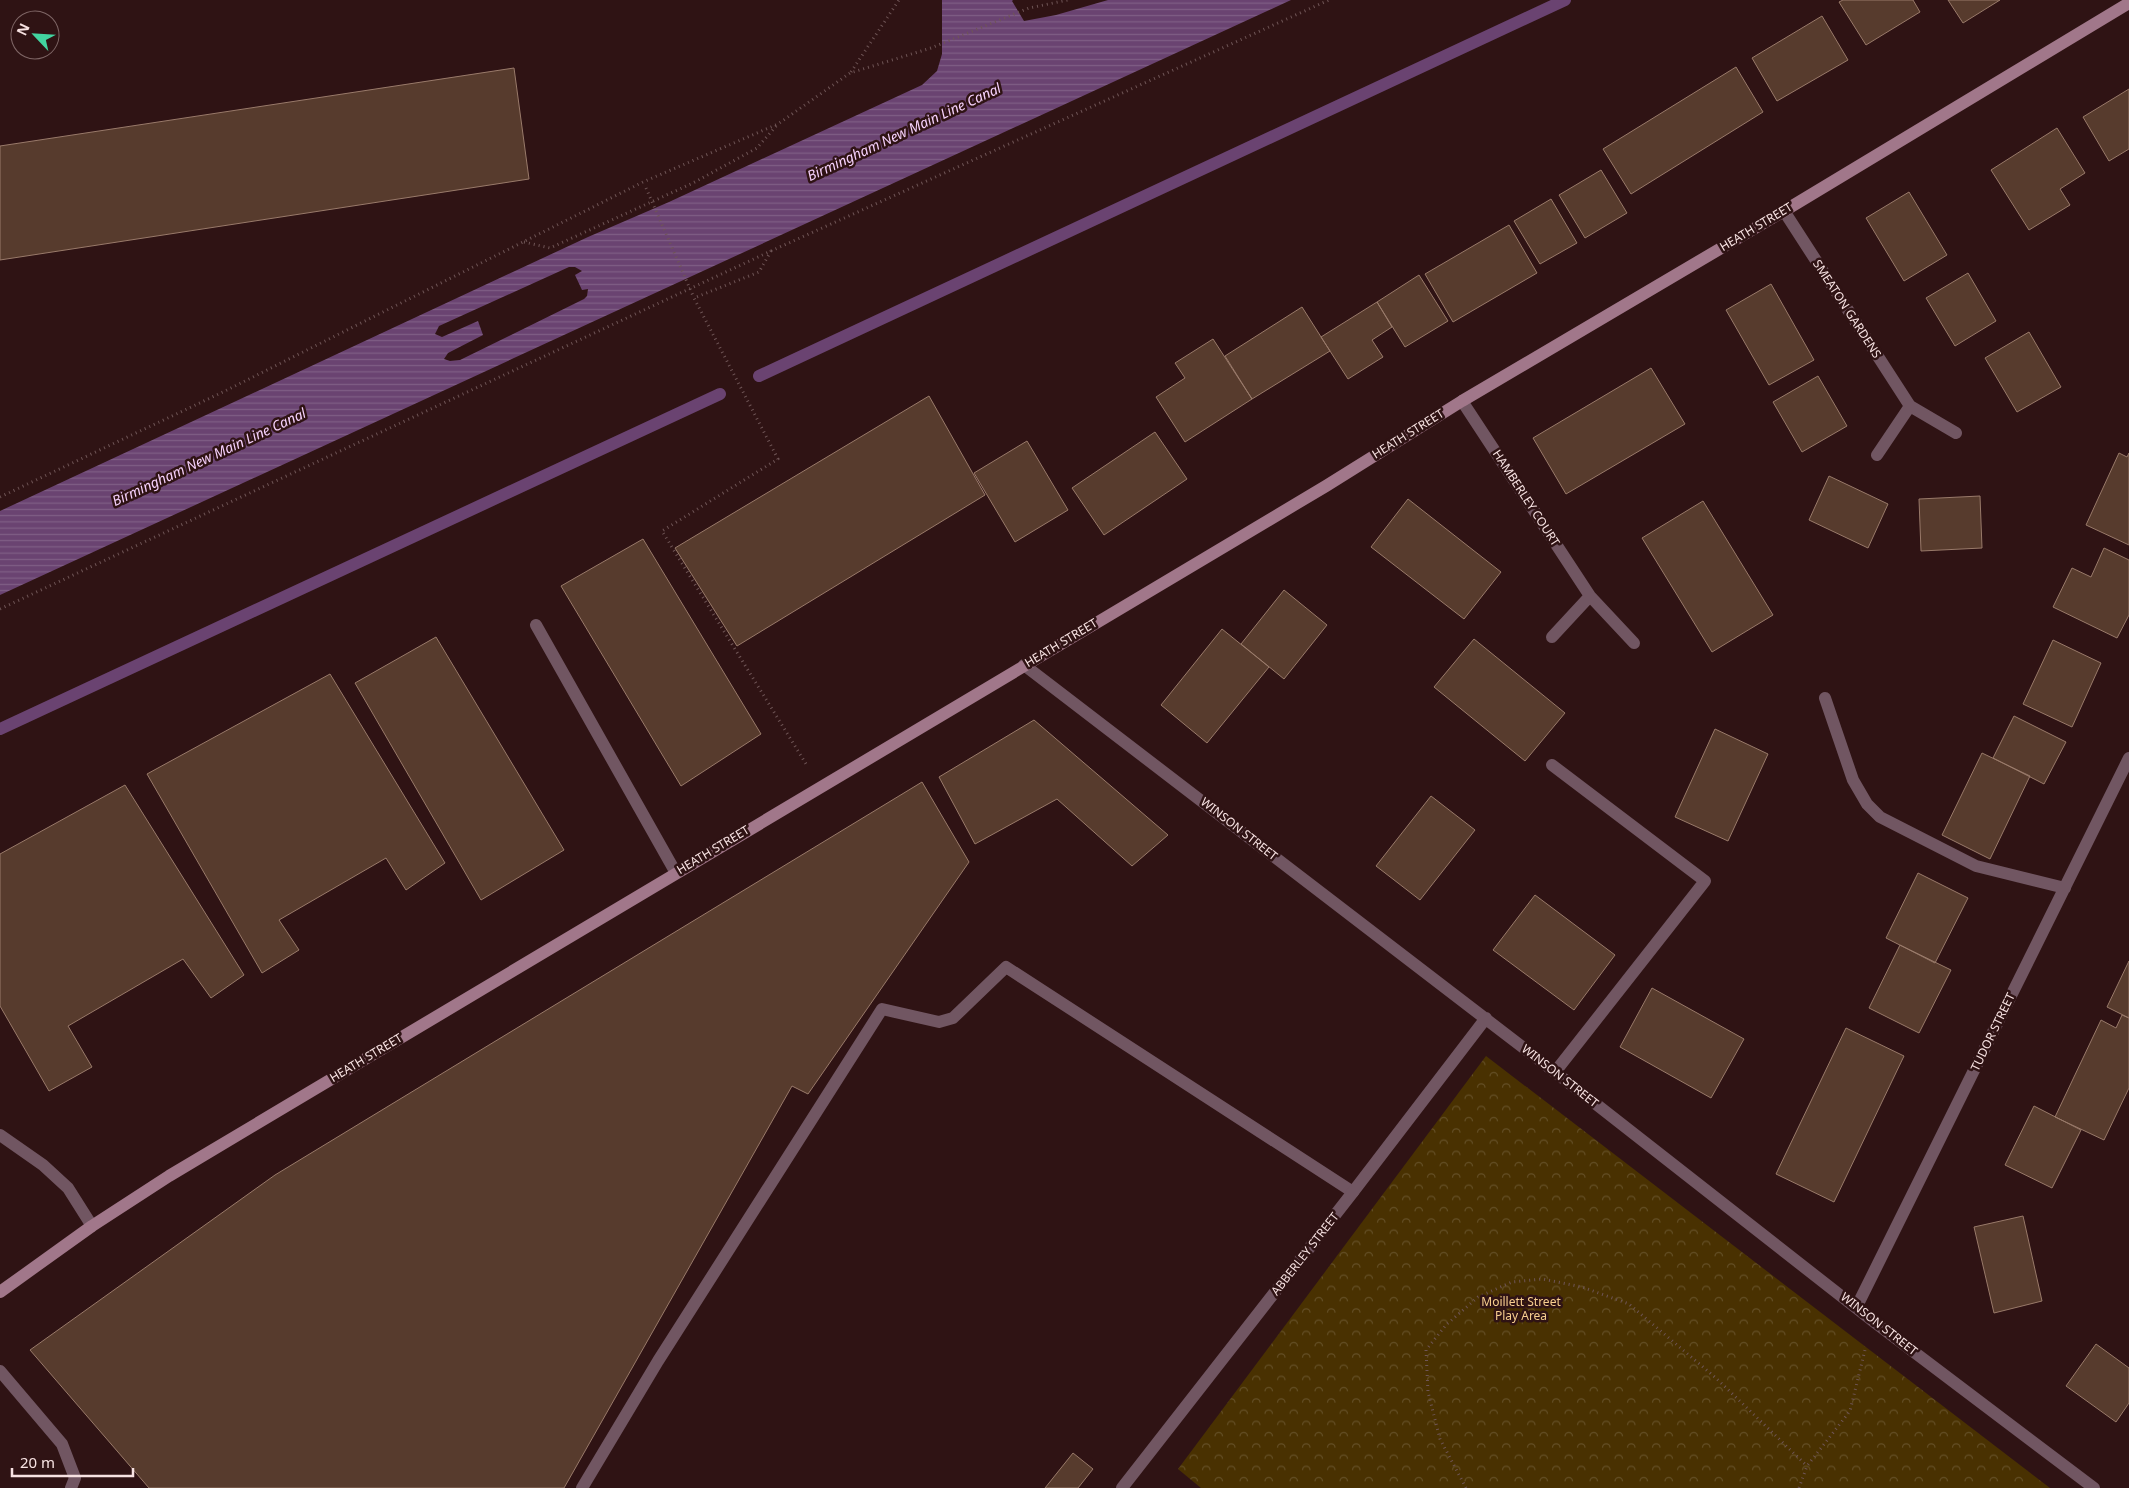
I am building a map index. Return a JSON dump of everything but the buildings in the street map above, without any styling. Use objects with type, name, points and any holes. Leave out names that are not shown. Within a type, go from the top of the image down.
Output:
[{"type":"main road","name":"HEATH STREET","points":[[0,1292],[92,1226],[169,1176],[1024,664],[1326,486],[1462,401],[1784,211],[2129,3]]},
{"type":"street","name":"SMEATON GARDENS","points":[[1784,211],[1910,406],[1956,433]]},
{"type":"street","name":"HAMBERLEY COURT","points":[[1462,401],[1590,596],[1634,643]]},
{"type":"street","points":[[1877,455],[1910,406]]},
{"type":"street","points":[[1552,637],[1590,596]]},
{"type":"street","points":[[536,624],[676,873]]},
{"type":"street","name":"WINSON STREET","points":[[1024,664],[1486,1018],[1857,1306],[1873,1321],[2094,1488]]},
{"type":"street","points":[[1824,698],[1853,780],[1867,804],[1880,817],[1976,866],[2064,888]]},
{"type":"street","name":"TUDOR STREET","points":[[1857,1306],[2129,758]]},
{"type":"street","points":[[1552,765],[1705,881],[1555,1072]]},
{"type":"street","points":[[582,1488],[658,1361],[882,1009],[939,1022],[953,1018],[1006,966],[1353,1192]]},
{"type":"street","name":"ABBERLEY STREET","points":[[1122,1488],[1486,1018]]},
{"type":"street","points":[[0,1135],[43,1165],[68,1188],[92,1226]]},
{"type":"street","points":[[0,1371],[62,1444],[75,1478],[70,1488]]},
{"type":"path","points":[[850,73],[899,0]]},
{"type":"path","points":[[0,496],[223,392],[643,182],[778,124],[850,73],[931,48],[1030,8],[1068,0]]},
{"type":"path","points":[[0,609],[771,251],[1329,0]]},
{"type":"path","points":[[524,242],[550,248],[693,183],[756,148],[778,124]]},
{"type":"path","points":[[643,182],[694,298],[778,459],[662,531],[820,786]]},
{"type":"path","points":[[694,298],[759,272],[771,251]]},
{"type":"path","points":[[1466,1488],[1440,1438],[1428,1392],[1426,1350],[1446,1325],[1478,1297],[1512,1282],[1543,1279],[1582,1287],[1629,1304],[1717,1379],[1807,1466]]},
{"type":"path","points":[[1799,1488],[1807,1466],[1850,1411],[1873,1321]]},
{"type":"green space","name":"Moillett Street Play Area","points":[[1486,1056],[2050,1488],[1201,1488],[1178,1469]]},
{"type":"water","name":"Birmingham New Main Line Canal","points":[[942,0],[1013,0],[1024,21],[1056,15],[1108,0],[1291,0],[0,595],[0,511],[588,237],[669,202],[922,85],[937,71],[942,54]],"holes":[[[569,267],[575,267],[582,271],[575,275],[582,290],[588,289],[587,296],[584,299],[460,360],[450,361],[444,359],[448,353],[483,335],[478,321],[442,337],[435,334],[439,326]]]},
{"type":"waterway","points":[[759,376],[1565,0]]},
{"type":"waterway","points":[[0,729],[720,394]]}]
